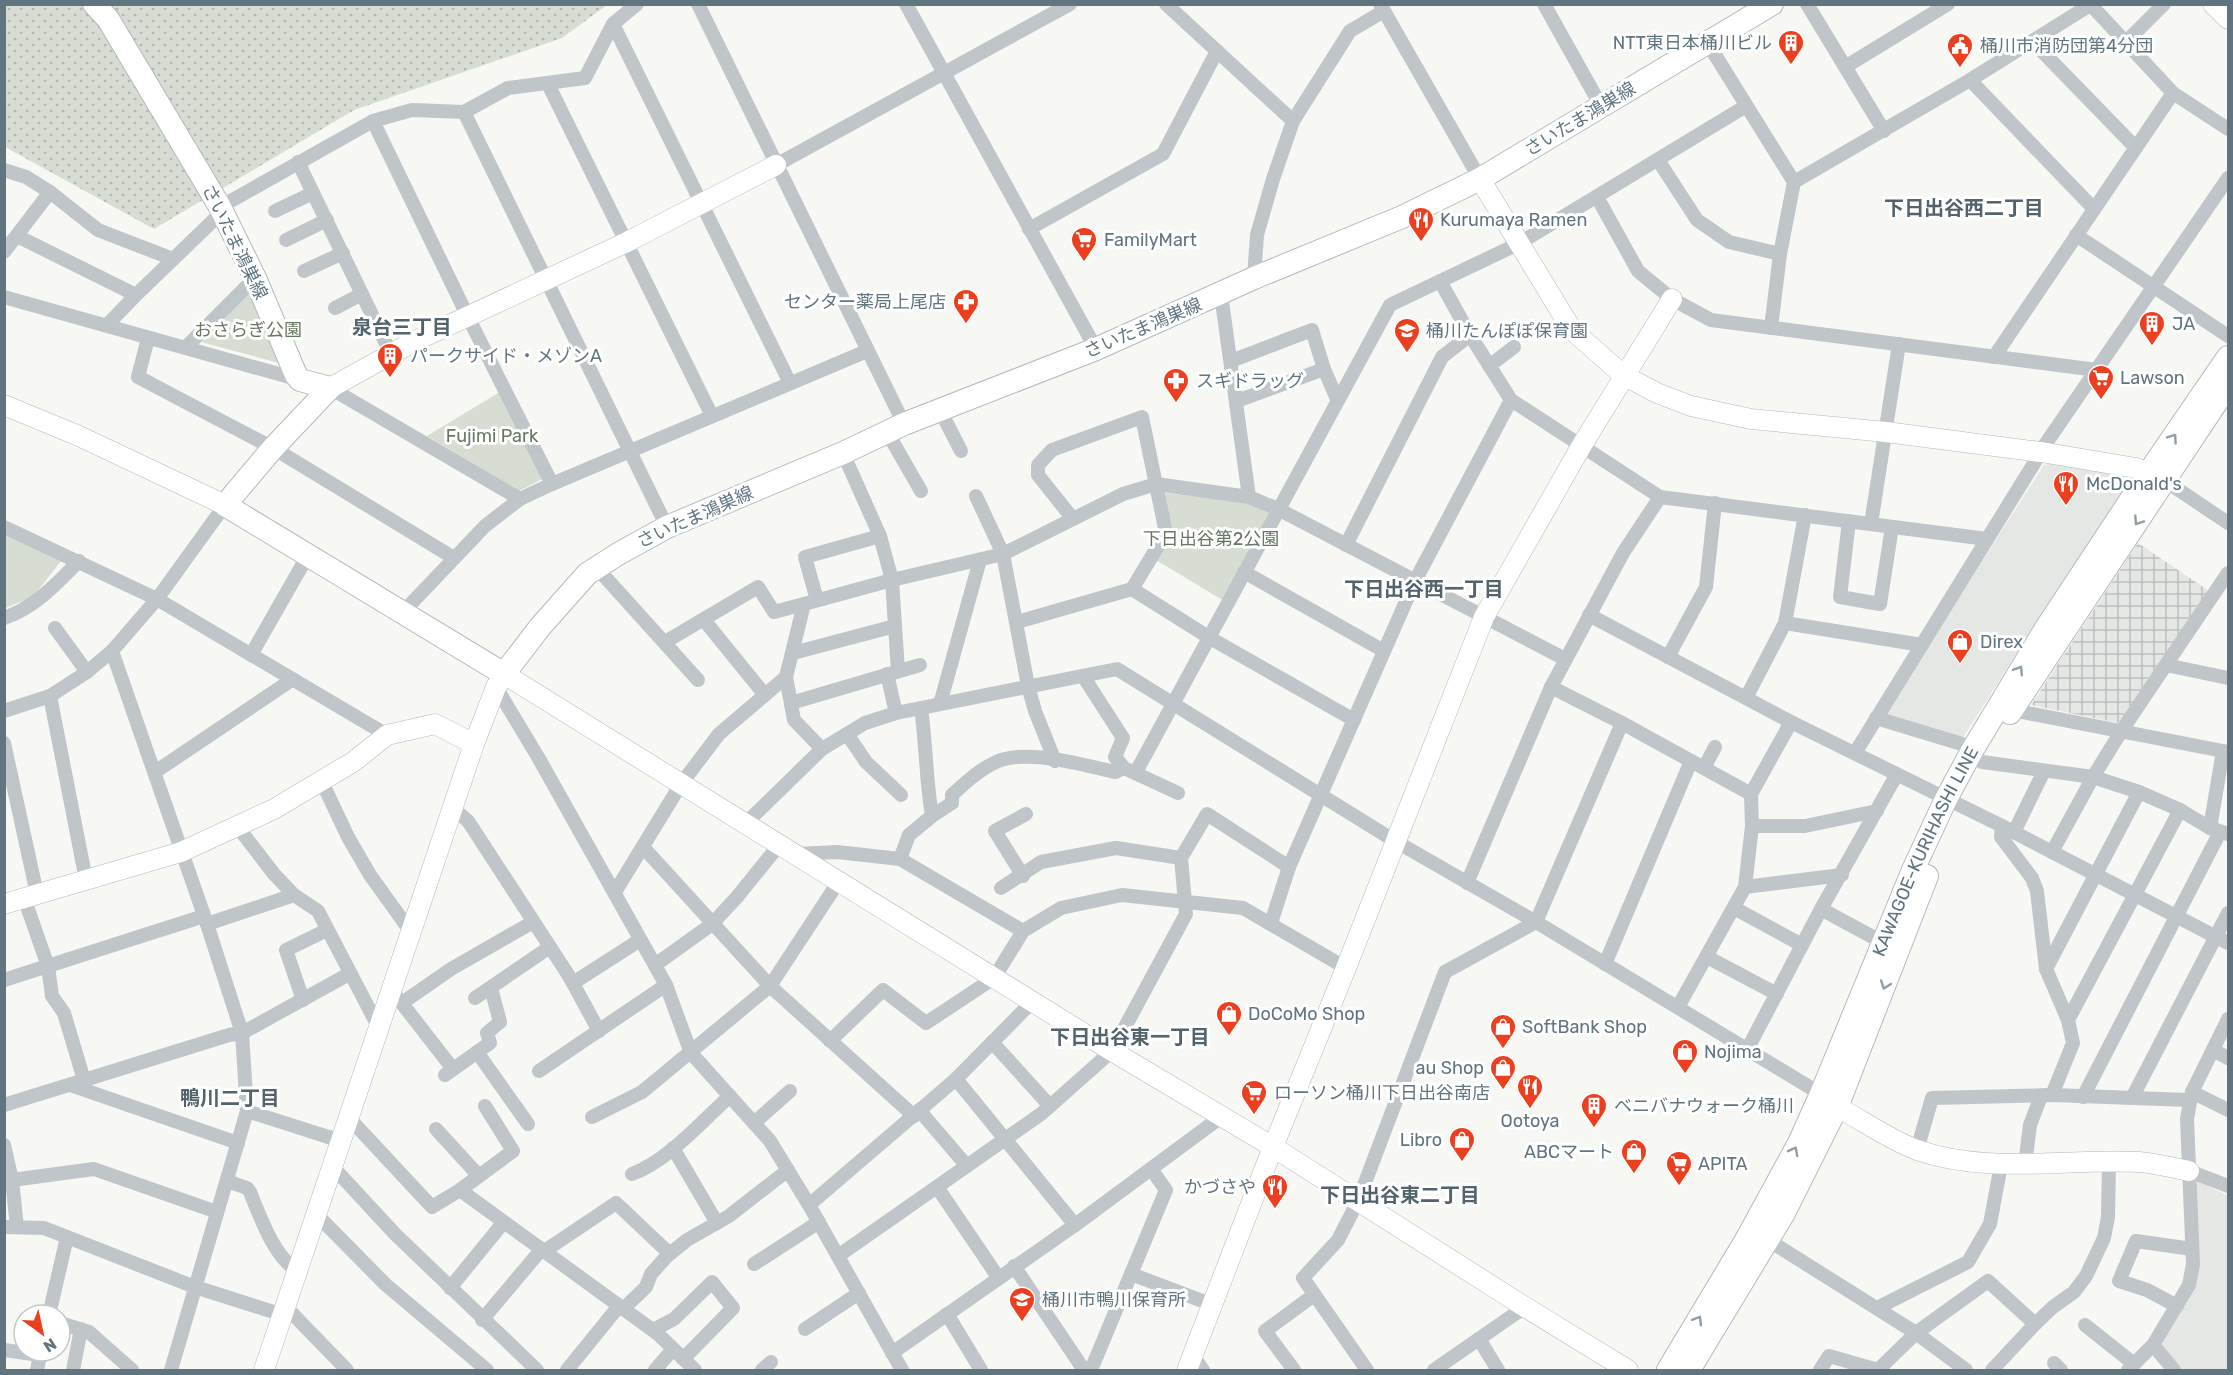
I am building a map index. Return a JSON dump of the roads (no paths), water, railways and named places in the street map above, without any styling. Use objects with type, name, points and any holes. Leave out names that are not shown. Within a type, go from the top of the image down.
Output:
[{"type":"main road","name":"さいたま鴻巣線","points":[[94,4],[108,19],[221,210],[255,278],[300,380]]},
{"type":"main road","name":"さいたま鴻巣線","points":[[500,681],[540,627],[587,574],[667,527],[843,453],[895,428],[1096,349],[1254,278],[1402,217],[1480,179],[1707,42],[1758,8]]},
{"type":"main road","name":"KAWAGOE-KURIHASHI LINE","points":[[1977,756],[2012,710],[2229,357]]},
{"type":"main road","points":[[300,380],[330,388],[273,448],[225,505],[403,612],[500,681]]},
{"type":"main road","name":"KAWAGOE-KURIHASHI LINE","points":[[1668,1371],[1829,1101],[1882,942],[2029,654],[2157,476],[2229,385]]},
{"type":"main road","name":"KAWAGOE-KURIHASHI LINE","points":[[1689,1371],[1768,1240],[1926,878],[1952,802]]},
{"type":"street","points":[[107,325],[221,210],[298,162],[373,121],[412,110],[464,112],[507,88],[585,78],[613,24],[637,4]]},
{"type":"street","points":[[698,4],[867,351],[921,491]]},
{"type":"street","points":[[906,4],[1096,349]]},
{"type":"street","points":[[330,388],[391,354],[627,243],[776,165],[1070,4]]},
{"type":"street","points":[[1166,4],[1293,121]]},
{"type":"street","points":[[1544,4],[1601,106]]},
{"type":"street","points":[[1808,4],[1884,131]]},
{"type":"street","points":[[1845,67],[1948,4]]},
{"type":"street","points":[[2125,43],[2164,4]]},
{"type":"street","points":[[2213,4],[2229,18]]},
{"type":"street","points":[[1794,182],[1970,80],[2090,5],[2173,93],[2229,129]]},
{"type":"street","points":[[1254,278],[1257,236],[1293,121],[1350,31],[1382,8],[1518,244],[1572,330],[1623,375],[1657,393],[1691,406],[1750,419],[1886,432],[2041,452],[2136,468],[2157,476],[2229,523]]},
{"type":"street","points":[[613,24],[790,383]]},
{"type":"street","points":[[2032,41],[2136,148]]},
{"type":"street","points":[[1707,42],[1794,182],[1780,254],[1772,328]]},
{"type":"street","points":[[1029,229],[1163,154],[1217,51]]},
{"type":"street","points":[[1970,80],[2094,209]]},
{"type":"street","points":[[549,84],[712,416]]},
{"type":"street","points":[[1994,357],[2173,93]]},
{"type":"street","points":[[900,859],[909,835],[952,802],[952,795],[975,774],[998,761],[1021,756],[1042,756],[1115,772],[1130,770],[1174,704],[1337,399],[1390,305],[1518,244],[1746,106]]},
{"type":"street","points":[[464,112],[667,527]]},
{"type":"street","points":[[373,121],[552,484]]},
{"type":"street","points":[[1658,160],[1696,220],[1729,242],[1780,254]]},
{"type":"street","points":[[298,162],[391,354]]},
{"type":"street","points":[[4,170],[26,177],[50,192],[80,218],[99,230],[173,260]]},
{"type":"street","points":[[1855,753],[2041,452],[2229,178]]},
{"type":"street","points":[[4,252],[50,192]]},
{"type":"street","points":[[275,211],[313,192]]},
{"type":"street","points":[[1597,197],[1638,271],[1672,298],[1711,320],[2097,370]]},
{"type":"street","points":[[286,240],[327,220]]},
{"type":"street","points":[[2076,234],[2229,336]]},
{"type":"street","points":[[17,236],[136,295]]},
{"type":"street","points":[[304,271],[343,253]]},
{"type":"street","points":[[186,347],[255,278]]},
{"type":"street","points":[[1440,281],[1470,335],[1511,400],[1660,497],[1987,539]]},
{"type":"street","points":[[335,308],[362,294]]},
{"type":"street","points":[[1221,294],[1249,497]]},
{"type":"street","points":[[4,297],[300,380]]},
{"type":"street","points":[[1194,1366],[1213,1305],[1273,1147],[1484,617],[1623,375],[1672,298]]},
{"type":"street","points":[[1231,360],[1312,330],[1324,369],[1337,399]]},
{"type":"street","points":[[1346,545],[1442,357],[1470,335]]},
{"type":"street","points":[[148,338],[138,377],[273,448],[454,558]]},
{"type":"street","points":[[1871,524],[1899,344]]},
{"type":"street","points":[[1489,366],[1514,347]]},
{"type":"street","points":[[403,612],[485,526],[520,499],[630,450],[867,351]]},
{"type":"street","points":[[1237,401],[1324,369]]},
{"type":"street","points":[[330,388],[520,499]]},
{"type":"street","points":[[1271,923],[1289,867],[1415,581],[1511,400]]},
{"type":"street","points":[[4,405],[79,436],[225,505],[157,598],[112,651],[87,672],[50,696],[4,711]]},
{"type":"street","points":[[940,410],[961,451]]},
{"type":"street","points":[[1017,622],[1132,589],[1166,533],[1142,417],[1052,450],[1038,465],[1038,475],[1073,519]]},
{"type":"street","points":[[843,453],[880,536],[892,580],[895,626],[892,673],[896,713]]},
{"type":"street","points":[[665,642],[758,587],[774,612],[892,580],[1004,554],[1123,494],[1156,484],[1249,497],[1278,509],[1565,659]]},
{"type":"street","points":[[976,496],[1004,554],[1028,686],[1035,711],[1055,760]]},
{"type":"street","points":[[1467,883],[1565,659],[1623,553],[1660,497]]},
{"type":"street","points":[[1668,657],[1706,587],[1715,503]]},
{"type":"street","points":[[1746,698],[1785,623],[1805,515]]},
{"type":"street","points":[[1850,521],[1840,597],[1880,604],[1892,526]]},
{"type":"street","points":[[4,527],[157,598],[387,735]]},
{"type":"street","points":[[822,749],[794,720],[786,677],[811,602],[805,557],[880,536]]},
{"type":"street","points":[[250,655],[308,555]]},
{"type":"street","points":[[940,704],[980,560]]},
{"type":"street","points":[[4,618],[15,615],[50,591],[79,561]]},
{"type":"street","points":[[597,568],[698,681]]},
{"type":"street","points":[[1244,572],[1384,651]]},
{"type":"street","points":[[2052,852],[2092,777],[2229,573]]},
{"type":"street","points":[[1132,589],[1210,638],[1354,720]]},
{"type":"street","points":[[1588,615],[1791,722],[2008,829],[2222,940]]},
{"type":"street","points":[[704,620],[765,695]]},
{"type":"street","points":[[1785,623],[1922,645]]},
{"type":"street","points":[[793,653],[895,626]]},
{"type":"street","points":[[56,628],[87,672]]},
{"type":"street","points":[[112,651],[206,920],[242,1033],[247,1111],[171,1371]]},
{"type":"street","points":[[791,703],[920,665]]},
{"type":"street","points":[[2166,665],[2229,678]]},
{"type":"street","points":[[746,823],[822,749],[866,723],[896,713],[1117,669],[1395,841],[1536,922],[1877,1131],[1917,1150],[1952,1159],[2001,1165],[2141,1162],[2189,1171],[2229,1186]]},
{"type":"street","points":[[1083,676],[1123,738],[1115,756],[1130,770],[1178,793]]},
{"type":"street","points":[[615,892],[681,784],[719,734],[786,677]]},
{"type":"street","points":[[155,772],[293,679]]},
{"type":"street","points":[[264,1371],[379,1028],[397,997],[411,932],[474,744],[500,681]]},
{"type":"street","points":[[500,681],[746,823],[1112,1051],[1273,1147],[1628,1371]]},
{"type":"street","points":[[500,681],[538,757],[666,985],[691,1053],[770,1141],[819,1222],[902,1371]]},
{"type":"street","points":[[1551,687],[1751,794]]},
{"type":"street","points":[[50,696],[86,880]]},
{"type":"street","points":[[921,708],[932,816]]},
{"type":"street","points":[[2012,710],[2226,751],[2219,831],[2083,1096]]},
{"type":"street","points":[[1876,718],[1962,744],[1977,756],[2044,771],[2092,777],[2139,792],[2181,810],[2219,831]]},
{"type":"street","points":[[1678,1008],[1745,887],[1752,826],[1751,794],[1791,722]]},
{"type":"street","points":[[1366,1371],[1303,1278],[1338,1240],[1359,1201],[1445,972],[1536,922],[1622,723]]},
{"type":"street","points":[[4,904],[181,852],[274,810],[353,762],[387,735],[435,724],[474,744]]},
{"type":"street","points":[[848,734],[866,762],[902,795]]},
{"type":"street","points":[[4,743],[31,896],[48,966],[52,996],[64,1013],[77,1083]]},
{"type":"street","points":[[1704,768],[1715,747]]},
{"type":"street","points":[[1605,964],[1691,761]]},
{"type":"street","points":[[2025,1165],[2030,1125],[2073,1043],[2068,1020],[2046,969],[2037,891],[2032,878],[2001,837],[2044,771]]},
{"type":"street","points":[[1748,1050],[1821,909],[1897,774]]},
{"type":"street","points":[[321,780],[348,837],[370,875],[411,932]]},
{"type":"street","points":[[2046,969],[2139,792]]},
{"type":"street","points":[[453,808],[468,821],[550,947],[573,983],[598,1031]]},
{"type":"street","points":[[2068,1020],[2181,810]]},
{"type":"street","points":[[1752,826],[1805,826],[1877,811]]},
{"type":"street","points":[[1023,876],[995,831],[1026,814]]},
{"type":"street","points":[[838,1256],[1005,1140],[1050,1106],[1112,1051],[1186,914],[1181,858],[1207,814],[1289,867]]},
{"type":"street","points":[[237,826],[274,874],[294,895],[318,911],[379,1028]]},
{"type":"street","points":[[643,847],[770,986],[830,1041],[917,1113],[967,1167]]},
{"type":"street","points":[[1001,888],[1023,876],[1041,862],[1116,848],[1181,858]]},
{"type":"street","points":[[655,965],[712,924],[788,849],[900,859],[1023,931]]},
{"type":"street","points":[[1745,887],[1842,875]]},
{"type":"street","points":[[592,1117],[642,1092],[770,986],[839,881]]},
{"type":"street","points":[[4,980],[294,895]]},
{"type":"street","points":[[830,1041],[883,990],[926,1023],[994,978],[1023,931],[1061,908],[1122,895],[1243,908],[1346,968]]},
{"type":"street","points":[[1734,908],[1802,945]]},
{"type":"street","points":[[1821,909],[1882,942]]},
{"type":"street","points":[[2132,1098],[2222,940],[2229,913]]},
{"type":"street","points":[[397,997],[533,922]]},
{"type":"street","points":[[303,1000],[286,950],[327,930]]},
{"type":"street","points":[[573,983],[640,940]]},
{"type":"street","points":[[476,998],[550,947]]},
{"type":"street","points":[[1707,957],[1777,994]]},
{"type":"street","points":[[4,1105],[229,1035],[242,1033],[350,974]]},
{"type":"street","points":[[539,1071],[666,985]]},
{"type":"street","points":[[397,997],[449,1072],[490,1043],[487,1033],[500,1022],[491,988]]},
{"type":"street","points":[[809,1205],[956,1079],[1033,1001]]},
{"type":"street","points":[[2085,1325],[2131,1367],[2153,1345],[2189,1285],[2193,1264],[2187,1119],[2191,1096],[2229,1019]]},
{"type":"street","points":[[992,1042],[1050,1106]]},
{"type":"street","points":[[2213,1050],[2229,1059]]},
{"type":"street","points":[[477,1052],[528,1124]]},
{"type":"street","points":[[956,1079],[1075,1225]]},
{"type":"street","points":[[77,1083],[238,1143]]},
{"type":"street","points":[[754,1124],[790,1091]]},
{"type":"street","points":[[1917,1150],[1932,1098],[2047,1095],[2132,1098],[2191,1096],[2229,1110]]},
{"type":"street","points":[[632,1174],[646,1169],[673,1148],[730,1096]]},
{"type":"street","points":[[349,1118],[432,1207],[460,1190],[513,1151],[485,1106]]},
{"type":"street","points":[[247,1111],[341,1141]]},
{"type":"street","points":[[892,1353],[1075,1225],[1221,1117]]},
{"type":"street","points":[[436,1129],[479,1176]]},
{"type":"street","points":[[4,1145],[12,1180],[10,1227],[44,1228],[195,1287],[284,1311],[347,1371]]},
{"type":"street","points":[[673,1148],[717,1222]]},
{"type":"street","points":[[1992,1371],[2053,1307],[2074,1292],[2086,1276],[2104,1239],[2109,1217],[2109,1163]]},
{"type":"street","points":[[1877,1308],[1968,1262],[1990,1224],[2001,1165]]},
{"type":"street","points":[[333,1167],[395,1234],[537,1371]]},
{"type":"street","points":[[12,1180],[94,1169],[218,1212]]},
{"type":"street","points":[[567,1371],[621,1308],[646,1287],[651,1274],[670,1254],[788,1170]]},
{"type":"street","points":[[1091,1371],[1166,1190],[1151,1170]]},
{"type":"street","points":[[227,1181],[247,1188],[265,1230],[289,1267],[298,1271]]},
{"type":"street","points":[[937,1187],[998,1277]]},
{"type":"street","points":[[460,1190],[653,1330],[695,1371]]},
{"type":"street","points":[[482,1320],[542,1251],[616,1203],[670,1254]]},
{"type":"street","points":[[317,1215],[385,1284],[488,1371]]},
{"type":"street","points":[[754,1263],[819,1222]]},
{"type":"street","points":[[450,1288],[503,1223]]},
{"type":"street","points":[[52,1303],[67,1237]]},
{"type":"street","points":[[1768,1240],[1916,1333],[1966,1371]]},
{"type":"street","points":[[2177,1306],[2147,1290],[2120,1281],[2136,1241],[2192,1249]]},
{"type":"street","points":[[1014,1266],[1084,1371]]},
{"type":"street","points":[[1131,1274],[1213,1305]]},
{"type":"street","points":[[1820,1371],[1829,1356],[1878,1370],[1916,1333],[1988,1281],[2036,1324]]},
{"type":"street","points":[[653,1330],[674,1319],[712,1282],[734,1308],[655,1371]]},
{"type":"street","points":[[805,1329],[859,1293]]},
{"type":"street","points":[[1294,1371],[1265,1330],[1314,1295]]},
{"type":"street","points":[[1434,1371],[1525,1307]]},
{"type":"street","points":[[947,1314],[981,1371]]},
{"type":"street","points":[[72,1326],[89,1332],[132,1371]]},
{"type":"street","points":[[73,1371],[81,1329]]},
{"type":"street","points":[[1479,1340],[1498,1371]]},
{"type":"street","points":[[2153,1345],[2174,1371]]},
{"type":"place","name":"NTT東日本桶川ビル","points":[[1791,66]]},
{"type":"place","name":"桶川市消防団第4分団","points":[[1960,69]]},
{"type":"place","name":"Kurumaya Ramen","points":[[1421,243]]},
{"type":"place","name":"FamilyMart","points":[[1084,263]]},
{"type":"place","name":"センター薬局上尾店","points":[[966,325]]},
{"type":"place","name":"JA","points":[[2152,347]]},
{"type":"place","name":"桶川たんぽぽ保育園","points":[[1407,354]]},
{"type":"place","name":"パークサイド・メゾンA","points":[[390,379]]},
{"type":"place","name":"Lawson","points":[[2101,401]]},
{"type":"place","name":"スギドラッグ","points":[[1176,404]]},
{"type":"place","name":"McDonald's","points":[[2066,507]]},
{"type":"place","name":"Direx","points":[[1960,665]]},
{"type":"place","name":"DoCoMo Shop","points":[[1229,1037]]},
{"type":"place","name":"SoftBank Shop","points":[[1503,1050]]},
{"type":"place","name":"Nojima","points":[[1685,1075]]},
{"type":"place","name":"au Shop","points":[[1503,1091]]},
{"type":"place","name":"Ootoya","points":[[1530,1110]]},
{"type":"place","name":"ローソン桶川下日出谷南店","points":[[1254,1116]]},
{"type":"place","name":"ベニバナウォーク桶川","points":[[1594,1129]]},
{"type":"place","name":"Libro","points":[[1462,1163]]},
{"type":"place","name":"ABCマート","points":[[1634,1175]]},
{"type":"place","name":"APITA","points":[[1679,1187]]},
{"type":"place","name":"かづさや","points":[[1275,1210]]},
{"type":"place","name":"桶川市鴨川保育所","points":[[1022,1323]]},
{"type":"district","name":"下日出谷西二丁目","points":[[1964,208]]},
{"type":"district","name":"泉台三丁目","points":[[402,327]]},
{"type":"district","name":"下日出谷西一丁目","points":[[1424,589]]},
{"type":"district","name":"下日出谷東一丁目","points":[[1130,1037]]},
{"type":"district","name":"鴨川二丁目","points":[[230,1098]]},
{"type":"district","name":"下日出谷東二丁目","points":[[1400,1195]]},
{"type":"park label","name":"おさらぎ公園","points":[[248,330]]},
{"type":"park label","name":"Fujimi Park","points":[[492,436]]},
{"type":"park label","name":"下日出谷第2公園","points":[[1211,539]]}]
